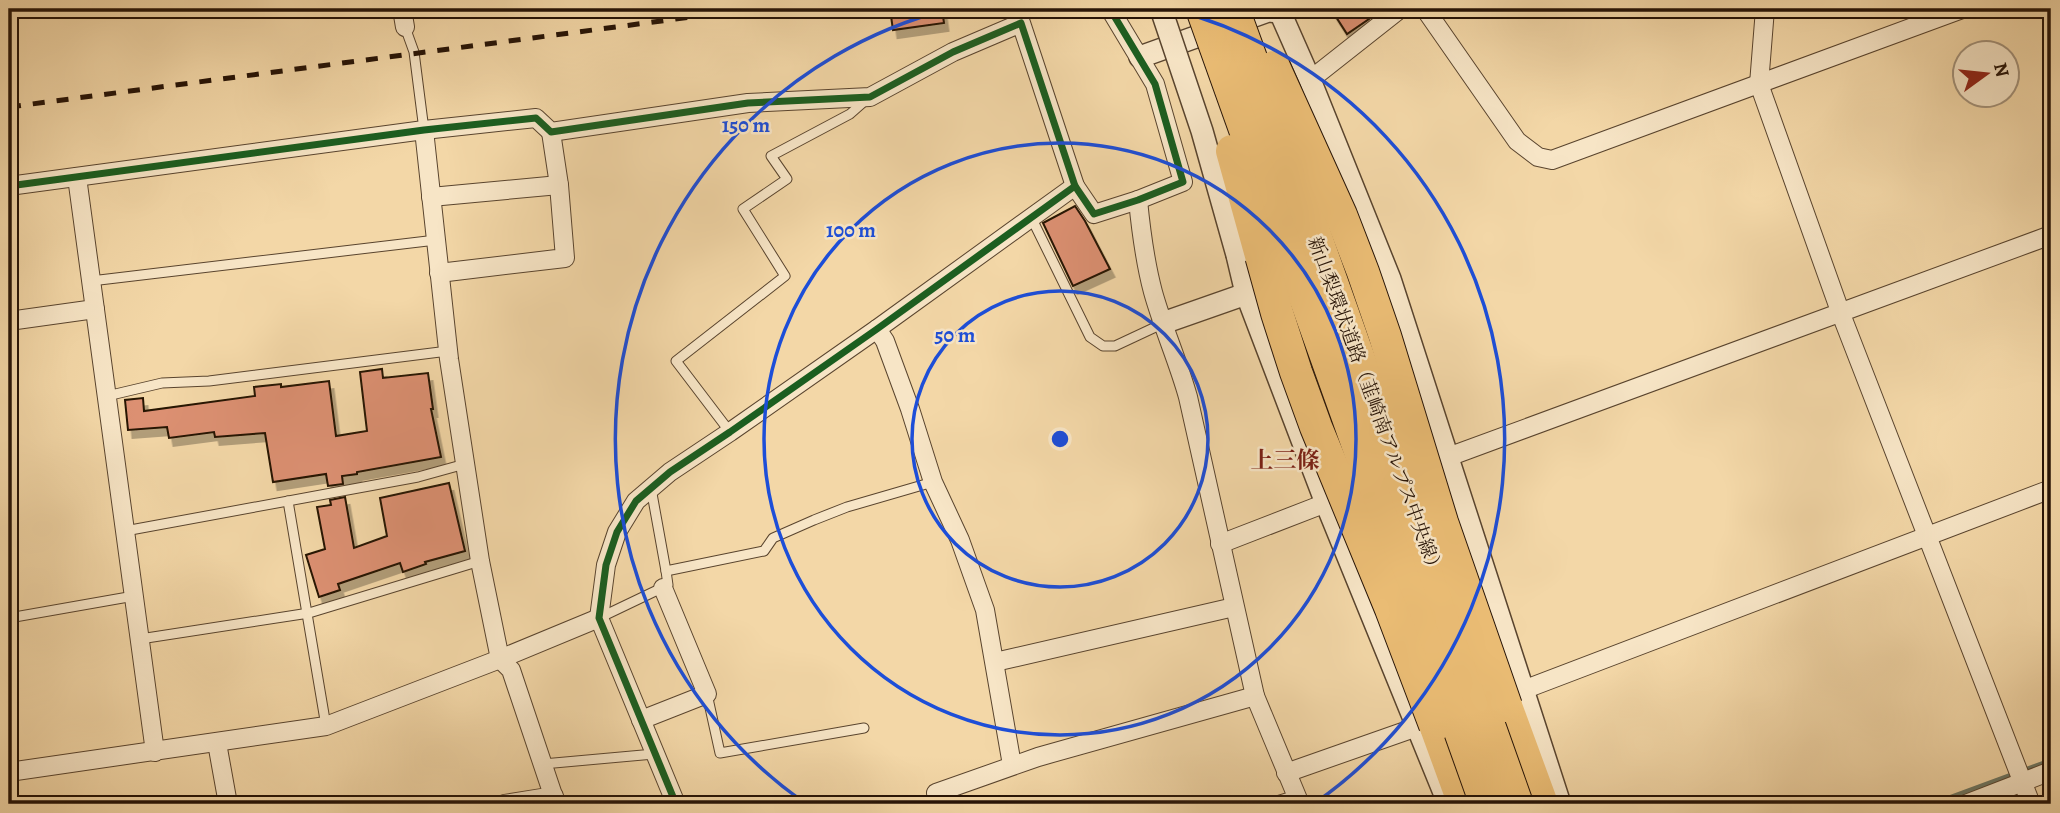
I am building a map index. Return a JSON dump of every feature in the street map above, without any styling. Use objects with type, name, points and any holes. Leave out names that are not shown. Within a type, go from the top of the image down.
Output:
[{"type":"highway","points":[[1191,9],[1296,372],[1381,584],[1427,728],[1464,804]]},
{"type":"highway","name":"新山梨環状道路（韮崎南アルプス中央線）","points":[[1202,9],[1486,804]]},
{"type":"highway","name":"新山梨環状道路（韮崎南アルプス中央線）","points":[[1233,9],[1517,804]]},
{"type":"highway","points":[[1248,9],[1341,215],[1363,272],[1442,522],[1514,698],[1542,804]]},
{"type":"street","points":[[402,9],[405,27]]},
{"type":"street","points":[[551,132],[748,103],[870,97],[953,52],[1021,23],[1074,186],[1094,214],[1183,182],[1154,84],[1110,9]]},
{"type":"street","points":[[1161,9],[1202,131],[1246,293],[1326,503],[1427,728],[1449,804]]},
{"type":"street","points":[[1310,80],[1400,9]]},
{"type":"street","points":[[1425,9],[1517,141],[1538,157],[1552,160],[1962,9]]},
{"type":"street","points":[[1765,9],[1759,84],[1841,314],[2031,804]]},
{"type":"street","points":[[1140,57],[1268,11],[1280,12],[1390,279],[1448,457],[1514,698],[1560,804]]},
{"type":"street","points":[[9,186],[424,130],[536,118],[551,132],[559,184],[565,258],[439,273]]},
{"type":"street","points":[[424,130],[448,351],[480,561],[499,659],[511,670],[555,800],[504,804]]},
{"type":"street","points":[[77,177],[155,752]]},
{"type":"street","points":[[431,197],[559,184]]},
{"type":"street","points":[[676,804],[599,618],[606,565],[617,531],[636,501],[670,472],[877,329],[1074,186]]},
{"type":"street","points":[[1138,200],[1147,267],[1188,397],[1255,696],[1298,799]]},
{"type":"street","points":[[1448,457],[2051,235]]},
{"type":"street","points":[[1163,323],[1379,250]]},
{"type":"street","points":[[9,321],[95,309]]},
{"type":"street","points":[[877,329],[885,341],[933,482],[960,540],[985,610],[1012,765]]},
{"type":"street","points":[[1514,698],[2051,489]]},
{"type":"street","points":[[1220,544],[1326,503]]},
{"type":"street","points":[[641,720],[707,694],[664,579]]},
{"type":"street","points":[[995,662],[1234,607]]},
{"type":"street","points":[[9,772],[326,726],[599,618]]},
{"type":"street","points":[[939,804],[936,793],[1012,765],[1255,696]]},
{"type":"street","points":[[1286,773],[1427,728]]},
{"type":"street","points":[[217,743],[228,804]]},
{"type":"street","points":[[1966,804],[2020,774],[2051,772]]},
{"type":"lane","points":[[405,27],[414,52],[424,130]]},
{"type":"lane","points":[[730,432],[676,361],[785,276],[743,209],[787,180],[771,156],[850,114],[870,97]]},
{"type":"lane","points":[[1031,217],[1090,337],[1102,346],[1115,346],[1163,323]]},
{"type":"lane","points":[[91,281],[436,240]]},
{"type":"lane","points":[[107,396],[162,383],[209,381],[448,351]]},
{"type":"lane","points":[[125,531],[418,477],[465,464]]},
{"type":"lane","points":[[599,618],[664,579],[764,551],[773,538],[814,520],[847,507],[933,482]]},
{"type":"lane","points":[[651,488],[664,579]]},
{"type":"lane","points":[[288,501],[326,726]]},
{"type":"lane","points":[[140,639],[309,613],[480,561]]},
{"type":"lane","points":[[9,618],[134,596]]},
{"type":"lane","points":[[707,694],[720,753],[864,729]]},
{"type":"lane","points":[[543,764],[654,754]]},
{"type":"lane","points":[[1268,804],[1298,799]]},
{"type":"building","points":[[890,9],[942,9],[944,23],[893,30]]},
{"type":"building","points":[[1331,9],[1362,9],[1369,19],[1347,34]]},
{"type":"building","points":[[1075,206],[1110,269],[1073,286],[1043,223]]},
{"type":"building","points":[[382,369],[383,378],[428,373],[431,409],[441,457],[342,476],[343,484],[328,486],[326,474],[273,482],[265,433],[215,437],[214,432],[169,438],[167,427],[128,430],[125,400],[143,398],[144,411],[255,396],[254,387],[281,384],[281,387],[329,381],[336,436],[367,431],[360,372]]},
{"type":"building","points":[[449,483],[465,551],[425,562],[426,564],[403,572],[400,563],[338,584],[340,590],[319,597],[306,555],[325,549],[317,507],[331,505],[330,500],[345,497],[354,548],[387,536],[380,498]]},
{"type":"waterway","points":[[1934,804],[2051,761]]},
{"type":"railway","points":[[9,107],[752,9]]},
{"type":"cycle path","points":[[676,804],[599,618],[606,565],[617,532],[636,501],[670,472],[877,329],[1075,186],[1094,214],[1183,182],[1155,84],[1110,9]]},
{"type":"cycle path","points":[[9,186],[424,130],[536,118],[551,132],[748,103],[870,97],[953,52],[1021,23],[1075,186]]},
{"type":"district","name":"上三條","points":[[1285,460]]}]
